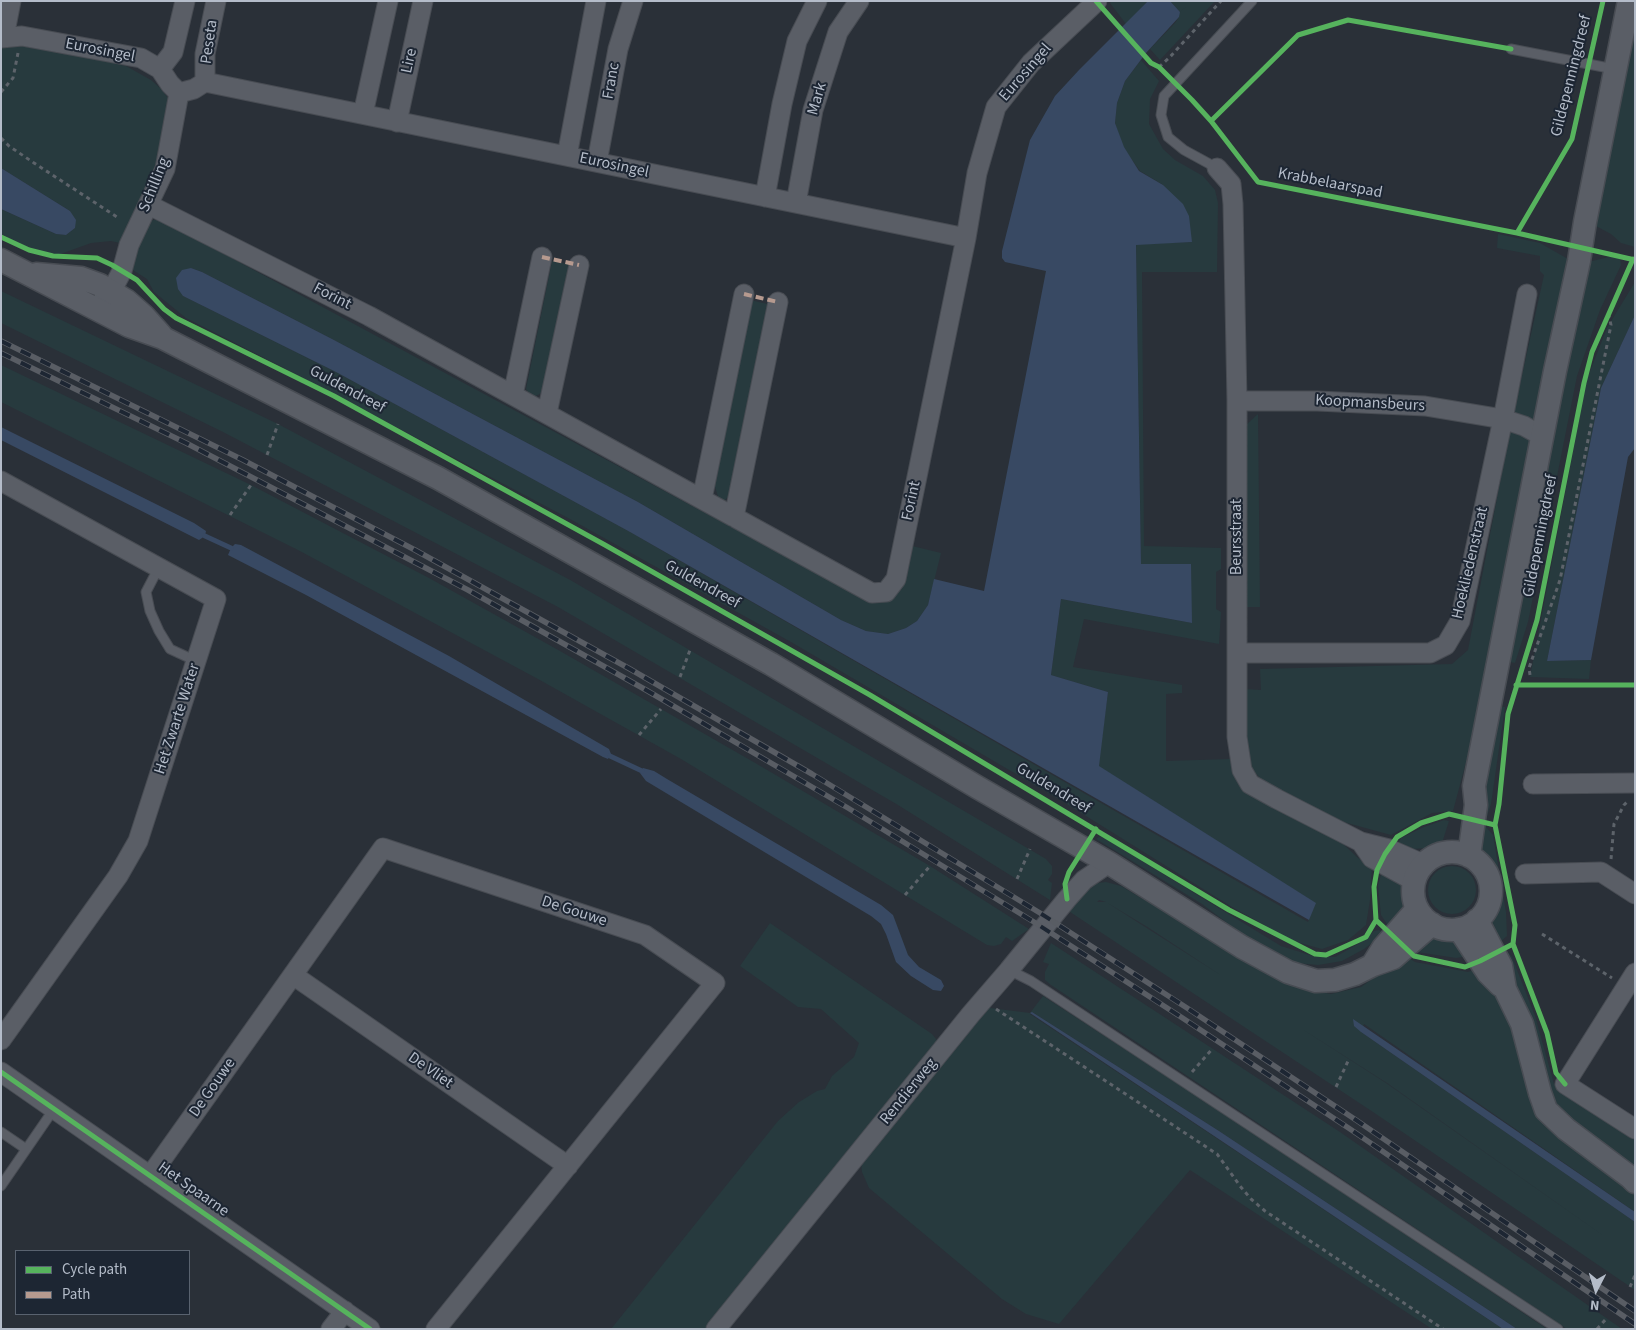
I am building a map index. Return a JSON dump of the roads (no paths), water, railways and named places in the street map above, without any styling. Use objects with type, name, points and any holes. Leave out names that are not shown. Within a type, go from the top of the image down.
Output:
[{"type":"street","points":[[9,37],[11,1]]},
{"type":"street","name":"Peseta","points":[[160,69],[173,52],[185,1]]},
{"type":"street","name":"Peseta","points":[[205,82],[206,54],[216,1]]},
{"type":"street","points":[[363,114],[388,1]]},
{"type":"street","name":"Lire","points":[[397,122],[423,1]]},
{"type":"street","name":"Franc","points":[[567,156],[596,1]]},
{"type":"street","name":"Franc","points":[[597,162],[618,49],[633,1]]},
{"type":"street","name":"Mark","points":[[765,197],[782,104],[797,42],[817,1]]},
{"type":"street","name":"Mark","points":[[796,203],[813,110],[838,32],[859,1]]},
{"type":"street","name":"Eurosingel","points":[[205,82],[966,238],[977,173],[996,107],[1031,63],[1097,1]]},
{"type":"street","name":"Gildepenningdreef","points":[[1461,854],[1476,805],[1474,786],[1629,1]]},
{"type":"street","name":"Eurosingel","points":[[9,37],[141,58],[160,69],[179,93]]},
{"type":"street","points":[[179,93],[194,90],[205,82]]},
{"type":"street","name":"Schilling","points":[[96,310],[106,288],[122,271],[129,244],[166,169],[179,93]]},
{"type":"street","name":"Beursstraat","points":[[1217,168],[1230,184],[1234,204],[1237,401],[1237,737],[1242,770],[1250,784],[1361,842],[1389,849],[1418,873]]},
{"type":"street","name":"Forint","points":[[149,205],[369,316],[872,593],[886,592],[896,579],[966,238]]},
{"type":"street","points":[[513,395],[542,257]]},
{"type":"street","points":[[1,260],[129,326],[163,338],[446,483],[771,664],[977,788],[1109,863],[1242,947],[1288,972],[1316,981],[1335,980],[1355,974],[1373,965],[1382,948],[1424,917]]},
{"type":"street","points":[[548,413],[579,265]]},
{"type":"street","points":[[31,274],[81,278],[106,288],[144,316],[163,338]]},
{"type":"street","points":[[702,498],[744,294]]},
{"type":"street","points":[[1503,418],[1526,294]]},
{"type":"street","points":[[734,516],[778,302]]},
{"type":"street","name":"Koopmansbeurs","points":[[1237,401],[1317,401],[1425,406],[1503,418],[1524,426],[1542,436]]},
{"type":"street","name":"Hoekliedenstraat","points":[[1237,653],[1430,653],[1446,645],[1460,621],[1503,418]]},
{"type":"street","name":"Het Zwarte Water","points":[[1,481],[216,599],[138,842],[118,876],[1,1040]]},
{"type":"street","points":[[1533,784],[1635,783]]},
{"type":"street","name":"De Gouwe","points":[[150,1176],[383,848],[645,935],[714,983],[436,1329]]},
{"type":"street","points":[[1461,854],[1480,864],[1487,874],[1490,898],[1485,910],[1468,924],[1445,929],[1424,917],[1413,895],[1418,873],[1437,855],[1461,854]]},
{"type":"street","name":"Rendierweg","points":[[716,1329],[983,1000],[1084,880],[1109,863]]},
{"type":"street","points":[[1525,874],[1601,872],[1635,894]]},
{"type":"street","points":[[1468,924],[1501,966],[1505,989],[1522,1024],[1546,1110],[1566,1129],[1633,1179]]},
{"type":"street","name":"De Vliet","points":[[293,975],[568,1166]]},
{"type":"street","points":[[1630,980],[1565,1084],[1635,1129]]},
{"type":"street","name":"Het Spaarne","points":[[1,1072],[370,1329]]},
{"type":"street","points":[[331,1329],[345,1311]]},
{"type":"lane","points":[[1217,168],[1184,150],[1168,137],[1161,114],[1164,96],[1252,1]]},
{"type":"lane","points":[[1511,49],[1615,69]]},
{"type":"lane","points":[[158,567],[146,592],[150,611],[170,649],[196,661]]},
{"type":"lane","points":[[1009,970],[1031,981],[1558,1329]]},
{"type":"lane","points":[[1,1186],[54,1109]]},
{"type":"lane","points":[[1,1132],[26,1149]]},
{"type":"water","points":[[1148,1],[1170,1],[1180,12],[1179,17],[1146,53],[1125,81],[1117,103],[1115,123],[1124,147],[1139,171],[1163,185],[1183,204],[1189,216],[1192,242],[1136,245],[1141,564],[1191,564],[1192,623],[1061,599],[1051,675],[1108,692],[1099,766],[1316,903],[1309,920],[630,532],[336,372],[183,296],[178,289],[176,278],[182,270],[191,268],[202,272],[638,502],[841,620],[866,631],[888,634],[906,628],[917,621],[928,605],[934,579],[984,591],[1046,271],[1005,262],[1002,258],[1002,251],[1030,140],[1055,96]]},
{"type":"water","points":[[1,168],[70,211],[76,220],[75,228],[66,235],[56,234],[1,209]]},
{"type":"water","points":[[1635,315],[1635,448],[1628,457],[1591,660],[1547,661],[1601,388]]},
{"type":"water","points":[[1,427],[194,523],[206,531],[205,536],[199,540],[1,440]]},
{"type":"water","points":[[235,544],[241,545],[449,656],[609,749],[611,754],[608,759],[603,757],[306,595],[228,555]]},
{"type":"water","points":[[643,768],[654,771],[881,905],[893,915],[908,955],[919,967],[941,980],[944,986],[941,991],[933,990],[911,976],[896,962],[881,924],[871,916],[646,781],[640,773]]},
{"type":"water","points":[[1032,1012],[1219,1131],[1517,1329],[1503,1329],[1030,1013]]},
{"type":"water","points":[[1353,1019],[1635,1212],[1635,1222],[1361,1032],[1354,1026]]},
{"type":"waterway","points":[[205,536],[231,548]]},
{"type":"waterway","points":[[610,756],[642,771]]},
{"type":"railway","points":[[1,341],[243,460],[415,550],[630,669],[812,774],[1040,913],[1187,1008],[1356,1120],[1635,1311]]},
{"type":"railway","points":[[1,353],[186,443],[468,590],[646,690],[848,808],[1034,922],[1181,1017],[1350,1129],[1635,1324]]}]
